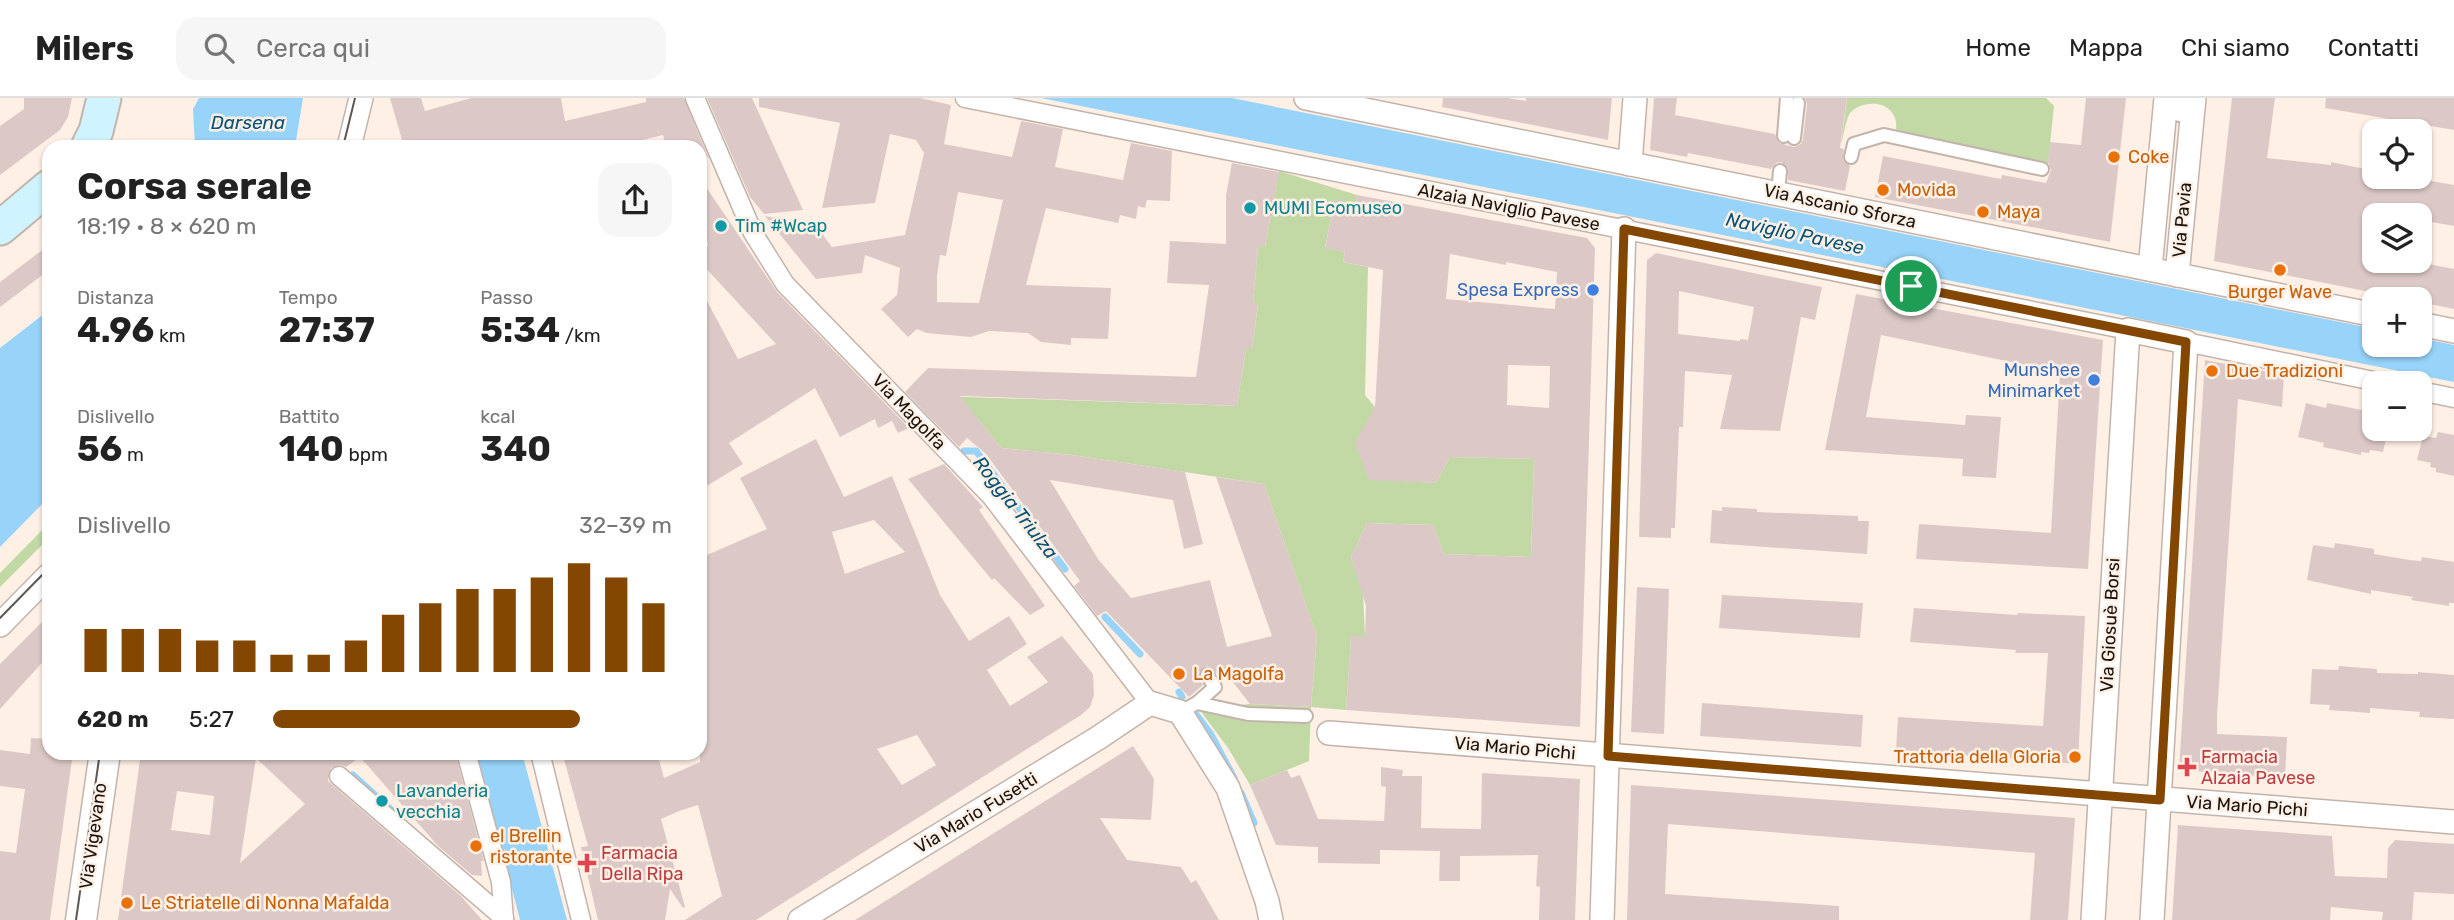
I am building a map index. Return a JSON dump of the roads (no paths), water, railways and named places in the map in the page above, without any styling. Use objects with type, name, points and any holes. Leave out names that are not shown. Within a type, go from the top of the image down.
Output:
[{"type":"main road","points":[[92,140],[104,98]]},
{"type":"main road","points":[[0,228],[42,193]]},
{"type":"street","points":[[353,140],[361,98]]},
{"type":"street","name":"Via Magolfa","points":[[695,98],[753,233],[785,284],[991,496],[1150,703]]},
{"type":"street","name":"Alzaia Naviglio Pavese","points":[[965,98],[2362,379]]},
{"type":"street","name":"Via Ascanio Sforza","points":[[1306,98],[1380,105],[1630,164],[1784,185],[2177,275],[2362,312]]},
{"type":"street","points":[[1630,164],[1634,98]]},
{"type":"street","name":"Via Pavia","points":[[2150,269],[2160,163],[2180,104]]},
{"type":"street","name":"Via Pavia","points":[[2177,275],[2187,166],[2180,104]]},
{"type":"street","name":"Via Pavia","points":[[2160,163],[2187,166]]},
{"type":"street","points":[[1602,920],[1624,229]]},
{"type":"street","points":[[2432,326],[2454,331]]},
{"type":"street","name":"Via Giosuè Borsi","points":[[2093,920],[2128,330]]},
{"type":"street","points":[[2152,920],[2186,342]]},
{"type":"street","points":[[2432,393],[2454,398]]},
{"type":"street","points":[[0,625],[42,582]]},
{"type":"street","points":[[1150,703],[1189,708],[1228,788],[1271,920]]},
{"type":"street","name":"Via Mario Fusetti","points":[[800,920],[1098,738],[1150,703]]},
{"type":"street","name":"Via Mario Pichi","points":[[1329,733],[2454,822]]},
{"type":"street","name":"Via Vigevano","points":[[81,920],[103,760]]},
{"type":"street","points":[[469,760],[501,882],[504,919]]},
{"type":"street","points":[[542,760],[581,920]]},
{"type":"street","points":[[339,776],[504,919]]},
{"type":"lane","points":[[2180,104],[2181,98]]},
{"type":"lane","points":[[1789,137],[1793,101]]},
{"type":"lane","points":[[1851,157],[1854,144],[1884,135],[2042,169]]},
{"type":"lane","points":[[1189,708],[1215,687],[1207,675]]},
{"type":"lane","points":[[1189,708],[1306,716]]},
{"type":"water","name":"Darsena","points":[[199,98],[303,98],[296,140],[195,140],[193,109]]},
{"type":"water","name":"Naviglio Pavese","points":[[1041,98],[1232,98],[2362,326],[2362,357],[2432,357],[2432,340],[2454,345],[2454,382],[2432,378],[2432,371],[2399,371]]},
{"type":"water","points":[[42,315],[42,504],[0,547],[0,348]]},
{"type":"water","points":[[479,760],[524,760],[567,920],[520,920]]},
{"type":"waterway","name":"Roggia Triulza","points":[[964,451],[976,451],[1065,569]]},
{"type":"waterway","name":"Roggia Triulza","points":[[1105,617],[1140,654]]},
{"type":"waterway","name":"Roggia Triulza","points":[[1179,692],[1182,697]]},
{"type":"waterway","name":"Roggia Triulza","points":[[1195,713],[1210,733],[1234,778]]},
{"type":"waterway","points":[[353,775],[396,814]]},
{"type":"waterway","name":"Roggia Triulza","points":[[1241,793],[1254,823]]},
{"type":"tram line","points":[[345,140],[355,98]]},
{"type":"tram line","points":[[0,618],[42,575]]},
{"type":"tram line","points":[[76,920],[99,760]]},
{"type":"place","name":"Coke","points":[[2114,157]]},
{"type":"place","name":"Movida","points":[[1883,190]]},
{"type":"place","name":"MUMI Ecomuseo","points":[[1250,208]]},
{"type":"place","name":"Maya","points":[[1983,212]]},
{"type":"place","name":"Tim #Wcap","points":[[721,226]]},
{"type":"place","name":"Burger Wave","points":[[2280,270]]},
{"type":"place","name":"Spesa Express","points":[[1593,290]]},
{"type":"place","name":"Due Tradizioni","points":[[2212,371]]},
{"type":"place","name":"Munshee Minimarket","points":[[2094,380]]},
{"type":"place","name":"La Magolfa","points":[[1179,674]]},
{"type":"place","name":"Trattoria della Gloria","points":[[2075,757]]},
{"type":"place","name":"Farmacia Alzaia Pavese","points":[[2187,767]]},
{"type":"place","name":"Lavanderia vecchia","points":[[382,801]]},
{"type":"place","name":"el Brellìn ristorante","points":[[476,846]]},
{"type":"place","name":"Farmacia Della Ripa","points":[[587,863]]},
{"type":"place","name":"Le Striatelle di Nonna Mafalda","points":[[127,903]]}]
